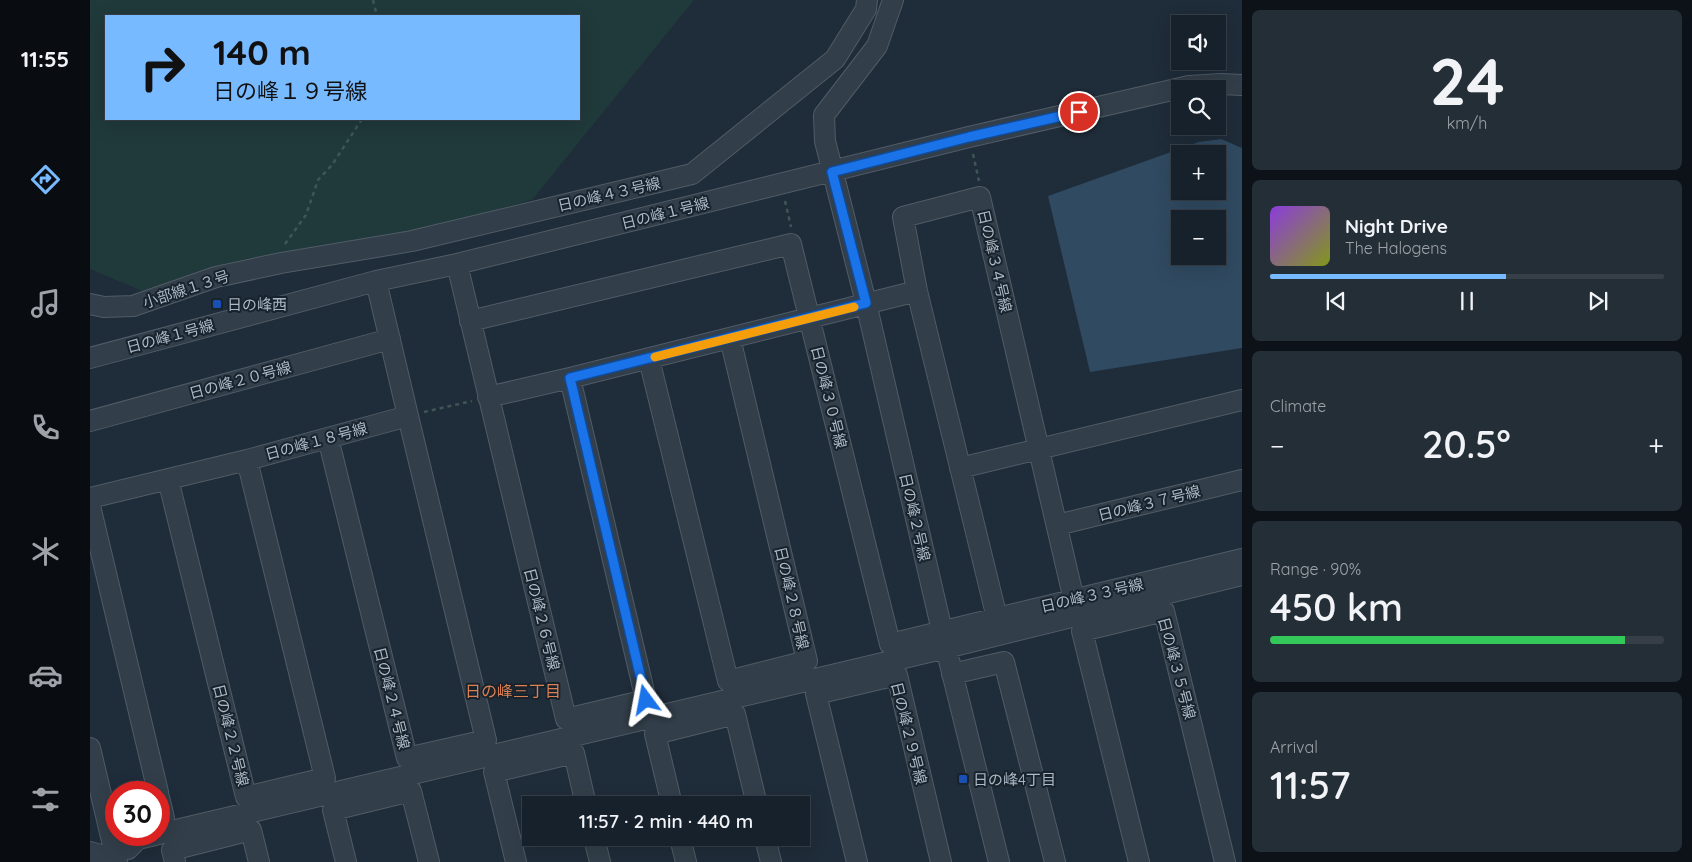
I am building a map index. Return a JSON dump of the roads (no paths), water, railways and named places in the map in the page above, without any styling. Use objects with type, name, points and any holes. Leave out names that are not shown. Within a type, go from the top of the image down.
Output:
[{"type":"street","name":"日の峰４３号線","points":[[281,263],[412,241],[692,174],[835,59],[866,9],[867,0]]},
{"type":"street","name":"日の峰２号線","points":[[893,0],[877,46],[824,115],[825,141],[866,303],[952,674],[999,862]]},
{"type":"street","name":"日の峰１号線","points":[[90,358],[376,281],[456,264],[969,137],[1189,86],[1242,85]]},
{"type":"street","name":"日の峰３４号線","points":[[996,618],[917,291],[902,217],[980,197],[1074,600]]},
{"type":"street","name":"日の峰３０号線","points":[[470,320],[791,244],[890,644],[944,640]]},
{"type":"street","name":"小部線１３号","points":[[90,304],[104,307],[133,306],[216,277],[281,263]]},
{"type":"street","name":"日の峰２６号線","points":[[456,264],[566,720],[646,700],[570,378]]},
{"type":"street","points":[[376,281],[408,416]]},
{"type":"street","points":[[488,397],[917,291]]},
{"type":"street","name":"日の峰２８号線","points":[[648,359],[728,681],[807,661],[730,338]]},
{"type":"street","name":"日の峰２０号線","points":[[90,421],[390,339]]},
{"type":"street","points":[[960,468],[1242,400]]},
{"type":"street","name":"日の峰１８号線","points":[[90,498],[247,460],[408,416]]},
{"type":"street","name":"日の峰２４号線","points":[[328,438],[407,758],[486,740],[408,416]]},
{"type":"street","name":"日の峰２２号線","points":[[168,479],[246,798],[325,778],[247,460]]},
{"type":"street","name":"日の峰３７号線","points":[[1057,526],[1242,480]]},
{"type":"street","points":[[90,506],[155,781]]},
{"type":"street","name":"日の峰３３号線","points":[[944,640],[996,618],[1242,559]]},
{"type":"street","points":[[170,831],[944,640],[1242,575]]},
{"type":"street","name":"日の峰３５号線","points":[[1139,862],[1082,631],[1164,611],[1225,862]]},
{"type":"street","points":[[952,674],[1004,662],[1054,862]]},
{"type":"street","name":"日の峰２９号線","points":[[857,862],[816,694],[897,675],[941,862]]},
{"type":"street","points":[[670,796],[655,734],[735,714],[755,796]]},
{"type":"street","points":[[90,748],[105,803]]},
{"type":"street","points":[[516,862],[494,772],[574,753],[584,796]]},
{"type":"street","points":[[346,862],[333,810],[411,790],[429,862]]},
{"type":"street","points":[[174,862],[172,850],[252,830],[259,862]]},
{"type":"street","points":[[109,854],[124,846]]},
{"type":"street","points":[[596,846],[600,862]]},
{"type":"street","points":[[682,846],[686,862]]},
{"type":"street","points":[[767,846],[771,862]]},
{"type":"water","points":[[1221,139],[1242,148],[1242,348],[1090,372],[1048,196],[1171,152],[1171,200],[1226,200],[1226,145],[1191,145]]},
{"type":"place","name":"日の峰西","points":[[217,304]]},
{"type":"place","name":"日の峰4丁目","points":[[963,779]]},
{"type":"district","name":"日の峰三丁目","points":[[513,691]]}]
